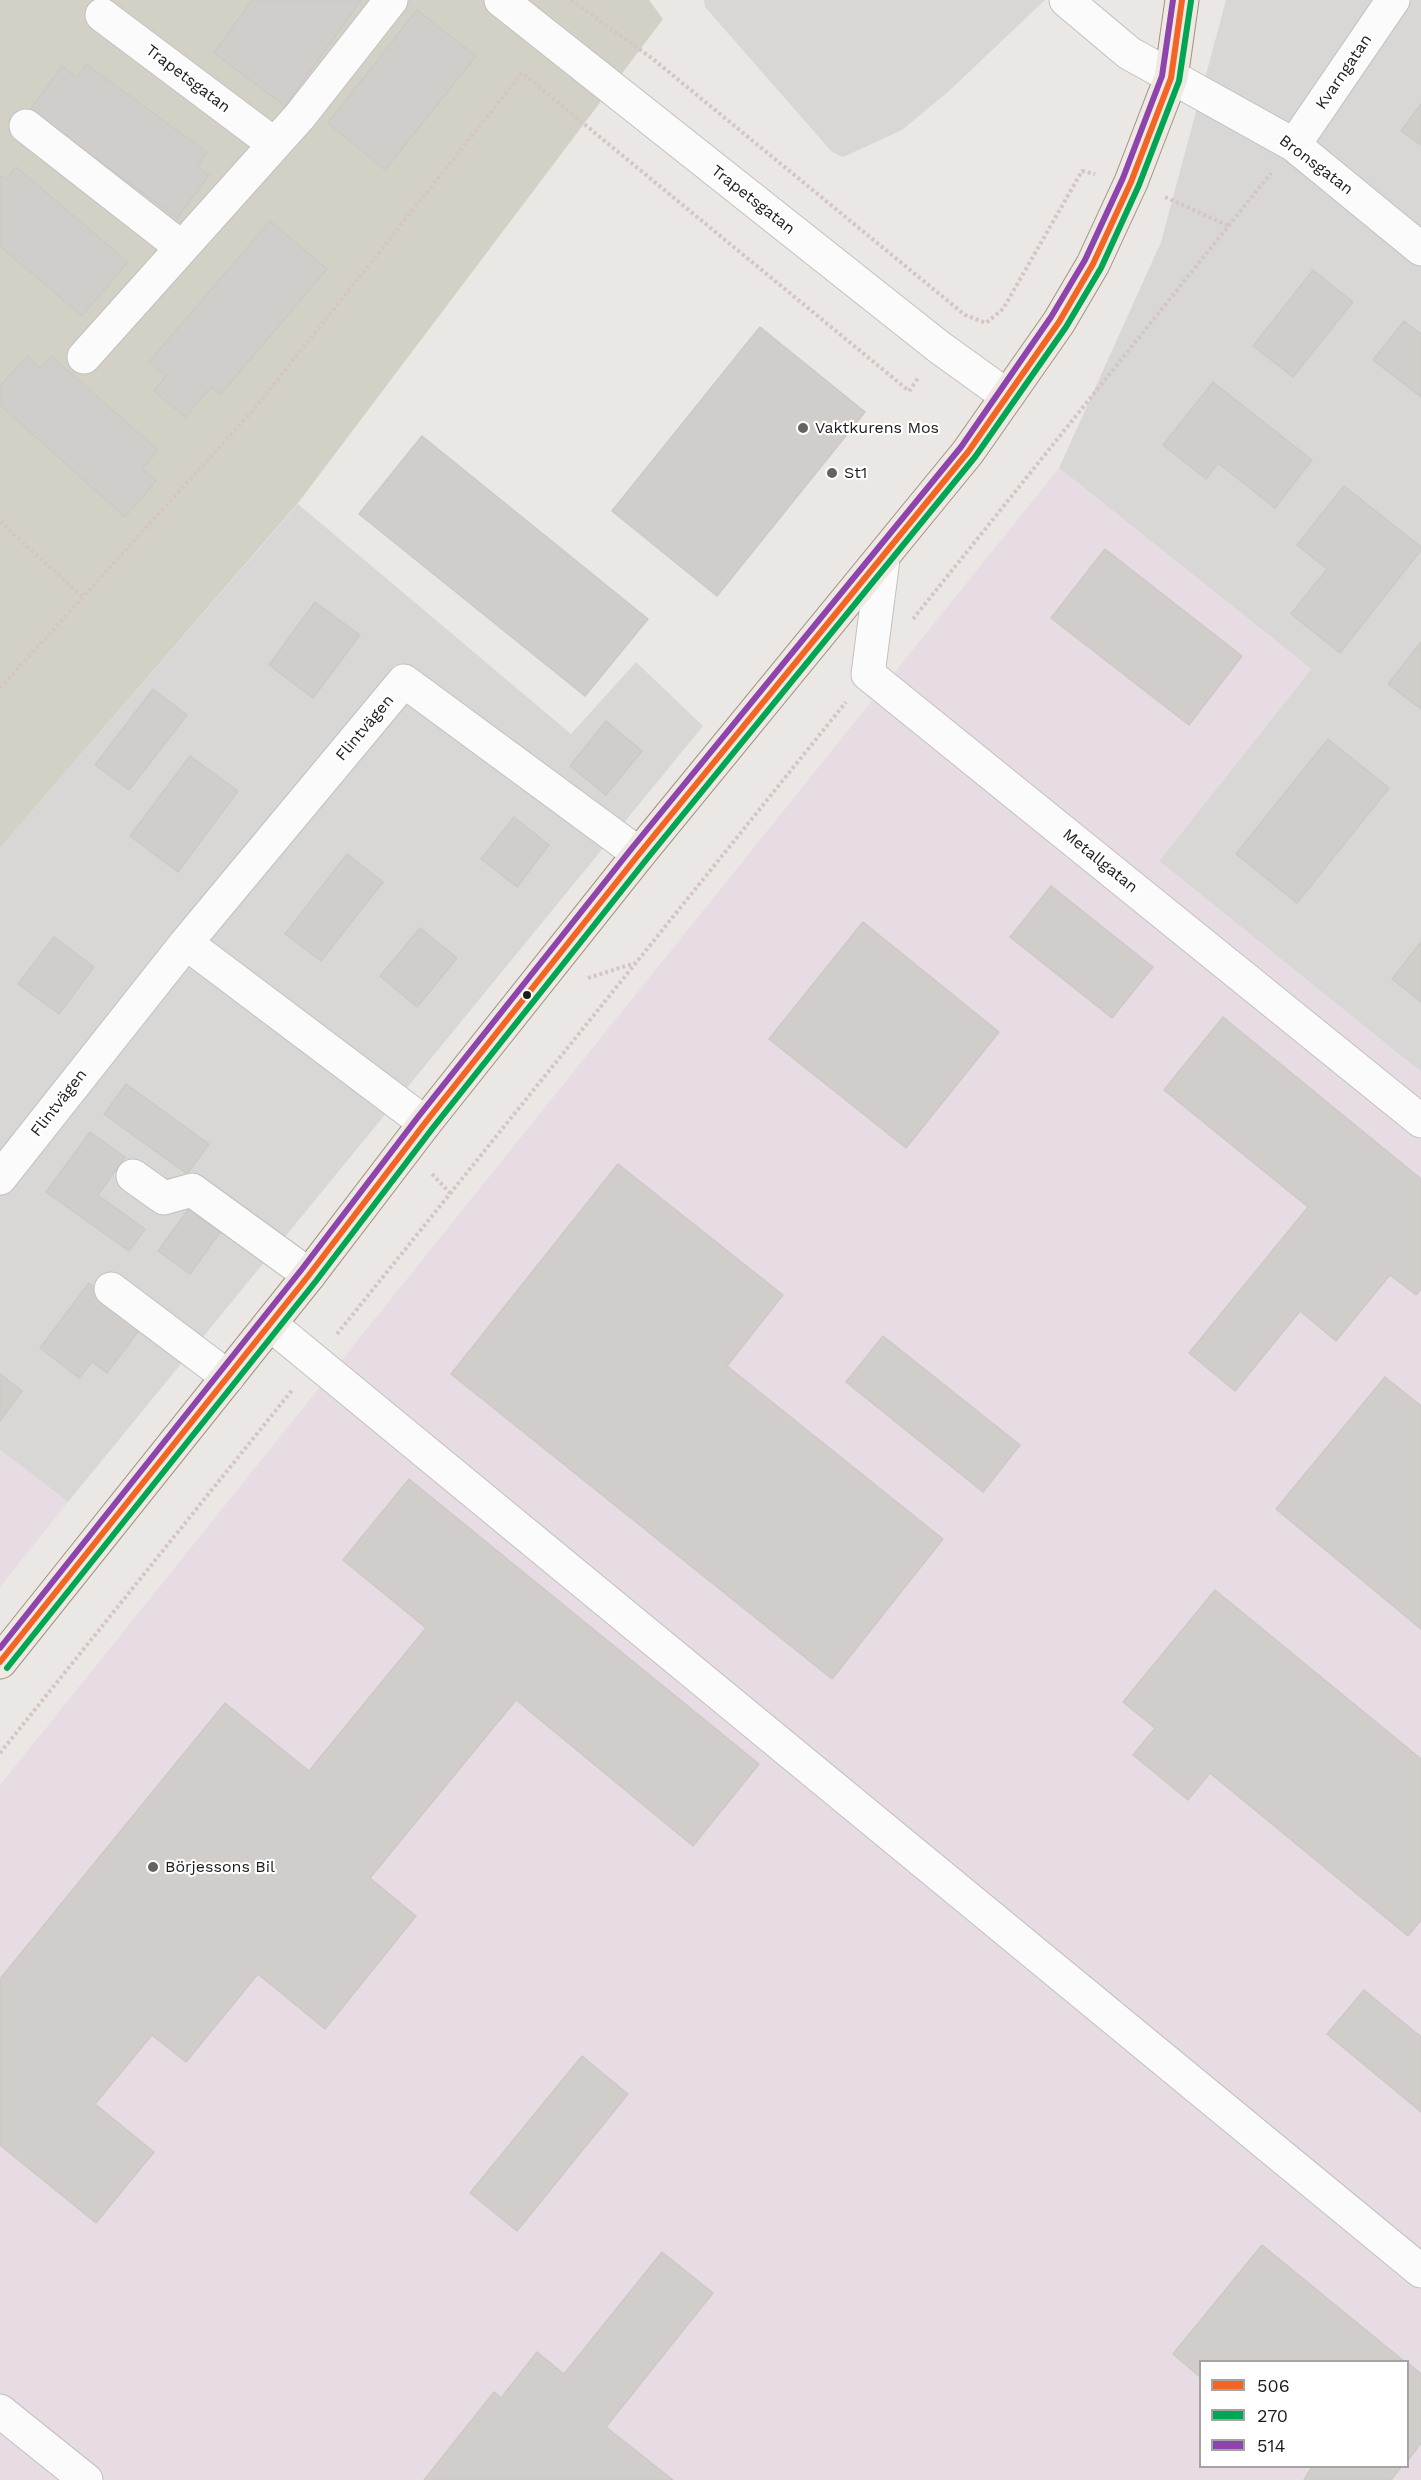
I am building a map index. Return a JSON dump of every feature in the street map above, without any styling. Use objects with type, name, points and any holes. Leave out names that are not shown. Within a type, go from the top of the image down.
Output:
[{"type":"main road","points":[[0,1662],[309,1275],[425,1123],[639,854],[883,559],[968,452],[1059,322],[1094,264],[1131,182],[1171,78],[1182,0]]},
{"type":"street","points":[[84,357],[300,116],[391,0]]},
{"type":"street","name":"Trapetsgatan","points":[[501,0],[939,347],[1007,396]]},
{"type":"street","name":"Bronsgatan","points":[[1066,0],[1129,52],[1171,78],[1294,145],[1421,249]]},
{"type":"street","name":"Kvarngatan","points":[[1294,145],[1393,0]]},
{"type":"street","name":"Trapetsgatan","points":[[102,15],[274,144]]},
{"type":"street","points":[[26,126],[181,247]]},
{"type":"street","points":[[868,674],[883,559]]},
{"type":"street","name":"Metallgatan","points":[[868,674],[1421,1121]]},
{"type":"street","name":"Flintvägen","points":[[0,1178],[186,943],[404,681],[639,854]]},
{"type":"street","points":[[186,943],[425,1123]]},
{"type":"street","points":[[133,1176],[164,1197],[192,1190],[309,1275]]},
{"type":"street","points":[[111,1289],[228,1377]]},
{"type":"street","points":[[270,1324],[1421,2271]]},
{"type":"street","points":[[0,2411],[86,2480]]},
{"type":"path","points":[[571,0],[653,59],[965,315],[986,323],[1003,309],[1082,171],[1131,182],[1228,226]]},
{"type":"path","points":[[0,688],[255,408],[522,73],[909,391],[939,347],[965,315]]},
{"type":"path","points":[[906,627],[1294,145]]},
{"type":"path","points":[[0,522],[84,598]]},
{"type":"path","points":[[0,1753],[868,674]]},
{"type":"path","points":[[582,980],[636,963]]},
{"type":"shaded area","points":[[0,0],[649,0],[663,19],[298,503],[0,848]]},
{"type":"shaded area","points":[[704,0],[1045,0],[949,91],[902,130],[843,157],[832,152],[705,7]]},
{"type":"shaded area","points":[[1226,0],[1421,0],[1421,1072],[1159,861],[1311,669],[1059,468],[1161,242]]},
{"type":"shaded area","points":[[1059,468],[1311,669],[1159,861],[1421,1072],[1421,2480],[0,2480],[0,1785]]},
{"type":"shaded area","points":[[298,504],[571,734],[636,662],[703,726],[68,1502],[0,1450],[0,848]]},
{"type":"shaded area","points":[[0,1450],[68,1502],[0,1587]]},
{"type":"building","points":[[252,0],[361,0],[285,106],[214,53]]},
{"type":"building","points":[[417,10],[476,56],[385,170],[328,123]]},
{"type":"building","points":[[86,64],[207,152],[197,166],[209,175],[177,218],[30,110],[62,66],[77,77]]},
{"type":"building","points":[[1421,104],[1421,145],[1401,131]]},
{"type":"building","points":[[16,167],[128,262],[82,316],[0,246],[0,175],[6,180]]},
{"type":"building","points":[[270,221],[327,269],[220,395],[211,387],[185,417],[154,391],[166,376],[149,362]]},
{"type":"building","points":[[1313,270],[1353,302],[1293,377],[1253,346]]},
{"type":"building","points":[[1404,321],[1421,334],[1421,397],[1373,360]]},
{"type":"building","points":[[760,327],[865,412],[717,596],[612,511]]},
{"type":"building","points":[[27,356],[40,368],[51,356],[158,450],[142,469],[156,481],[125,517],[0,405],[0,386]]},
{"type":"building","points":[[1213,382],[1312,460],[1275,508],[1218,463],[1206,479],[1163,445]]},
{"type":"building","points":[[422,436],[648,619],[585,696],[359,514]]},
{"type":"building","points":[[1344,486],[1421,547],[1421,550],[1340,653],[1291,614],[1327,569],[1297,545]]},
{"type":"building","points":[[1105,549],[1242,656],[1189,725],[1051,618]]},
{"type":"building","points":[[315,602],[360,635],[313,698],[269,665]]},
{"type":"building","points":[[1421,642],[1421,709],[1388,684]]},
{"type":"building","points":[[153,689],[187,715],[129,790],[95,765]]},
{"type":"building","points":[[606,721],[642,751],[606,795],[570,766]]},
{"type":"building","points":[[1328,739],[1389,788],[1297,903],[1236,854]]},
{"type":"building","points":[[190,756],[238,791],[178,872],[130,836]]},
{"type":"building","points":[[514,817],[549,845],[517,887],[481,859]]},
{"type":"building","points":[[347,854],[383,882],[321,961],[285,934]]},
{"type":"building","points":[[1051,886],[1153,967],[1112,1018],[1010,937]]},
{"type":"building","points":[[863,922],[999,1032],[906,1148],[769,1039]]},
{"type":"building","points":[[420,928],[457,958],[417,1007],[380,976]]},
{"type":"building","points":[[54,937],[94,967],[59,1014],[18,984]]},
{"type":"building","points":[[1421,942],[1421,1002],[1392,979]]},
{"type":"building","points":[[1223,1017],[1421,1179],[1421,1289],[1416,1295],[1390,1275],[1336,1341],[1300,1311],[1235,1391],[1189,1353],[1308,1207],[1164,1090]]},
{"type":"building","points":[[126,1084],[209,1144],[187,1174],[104,1114]]},
{"type":"building","points":[[90,1132],[125,1157],[98,1195],[145,1229],[129,1251],[46,1192]]},
{"type":"building","points":[[618,1164],[783,1295],[727,1366],[943,1539],[832,1679],[451,1374]]},
{"type":"building","points":[[192,1204],[223,1228],[190,1274],[158,1251]]},
{"type":"building","points":[[89,1283],[143,1325],[107,1373],[92,1362],[79,1378],[40,1348]]},
{"type":"building","points":[[883,1336],[1020,1445],[983,1492],[846,1382]]},
{"type":"building","points":[[0,1374],[22,1391],[0,1421]]},
{"type":"building","points":[[1385,1377],[1421,1406],[1421,1629],[1276,1509]]},
{"type":"building","points":[[409,1479],[759,1764],[693,1846],[516,1700],[370,1878],[416,1916],[325,2029],[258,1974],[186,2062],[152,2035],[95,2104],[154,2152],[96,2223],[0,2145],[0,1979],[225,1703],[309,1771],[426,1628],[343,1560]]},
{"type":"building","points":[[1215,1590],[1421,1759],[1421,1920],[1408,1936],[1210,1773],[1188,1800],[1133,1755],[1155,1728],[1123,1702]]},
{"type":"building","points":[[1364,1990],[1421,2037],[1421,2112],[1327,2034]]},
{"type":"building","points":[[582,2056],[628,2094],[517,2231],[470,2193]]},
{"type":"building","points":[[1262,2245],[1403,2360],[1199,2360],[1199,2376],[1173,2354]]},
{"type":"building","points":[[662,2252],[713,2293],[606,2427],[673,2480],[424,2480],[494,2392],[501,2398],[537,2352],[564,2374]]},
{"type":"building","points":[[1409,2364],[1421,2374],[1421,2443],[1409,2459]]},
{"type":"building","points":[[1311,2468],[1400,2468],[1391,2480],[1304,2480]]},
{"type":"transit line","name":"514","points":[[0,1648],[302,1269],[418,1117],[632,848],[961,447],[1051,317],[1085,260],[1123,178],[1162,76],[1173,0]]},
{"type":"transit line","name":"506","points":[[0,1662],[309,1275],[425,1123],[639,854],[968,452],[1059,322],[1093,264],[1131,182],[1171,78],[1182,0]]},
{"type":"transit line","name":"270","points":[[7,1668],[316,1281],[432,1129],[646,860],[975,457],[1066,327],[1101,268],[1139,185],[1179,81],[1191,1]]},
{"type":"place","name":"Vaktkurens Mos","points":[[803,428]]},
{"type":"place","name":"St1","points":[[832,473]]},
{"type":"place","name":"Börjessons Bil","points":[[153,1867]]}]
